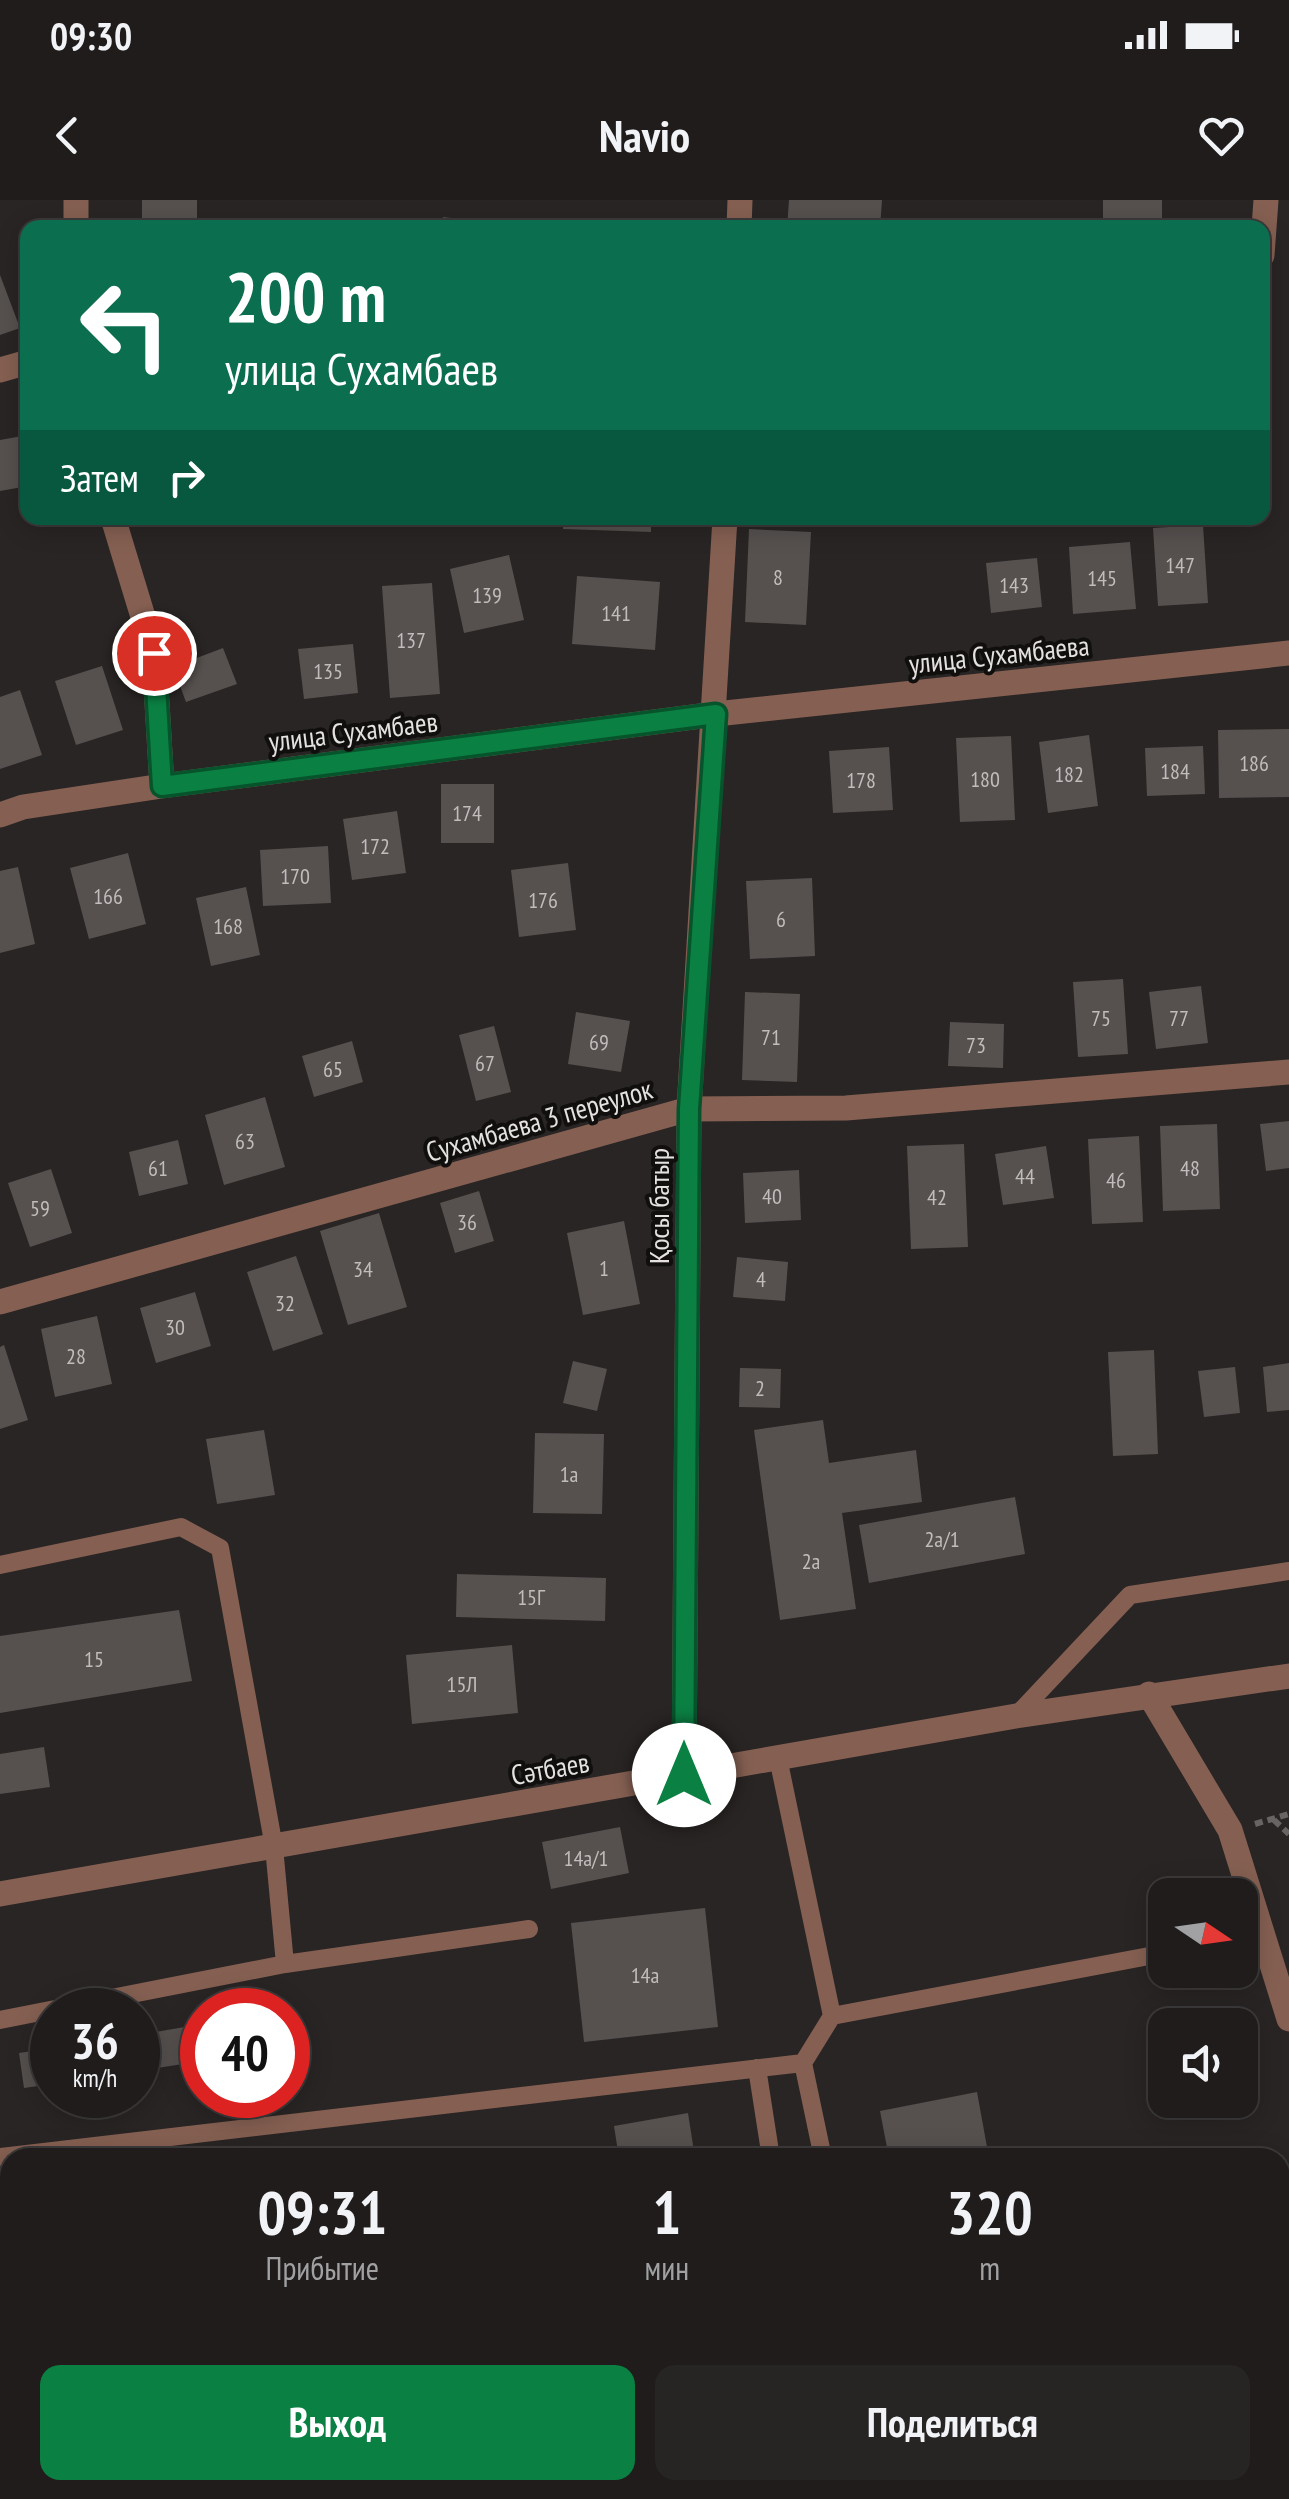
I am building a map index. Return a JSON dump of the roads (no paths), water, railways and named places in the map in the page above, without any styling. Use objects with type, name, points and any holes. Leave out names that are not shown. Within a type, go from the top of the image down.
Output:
[{"type":"street","points":[[115,525],[154,653],[162,786]]},
{"type":"street","name":"Қосы батыр","points":[[684,1775],[689,1109],[725,525]]},
{"type":"street","name":"улица Сухамбаева","points":[[716,714],[1289,653]]},
{"type":"street","name":"улица Сухамбаев","points":[[0,815],[162,786],[716,714]]},
{"type":"street","name":"Сухамбаева 3 переулок","points":[[0,1302],[689,1109],[846,1108],[1289,1072]]},
{"type":"street","name":"Сәтбаев","points":[[0,1894],[1016,1716],[1289,1676]]},
{"type":"street","points":[[1149,1694],[1230,1830],[1240,1878]]},
{"type":"street","points":[[1258,1947],[1289,2018]]},
{"type":"lane","points":[[0,1565],[181,1527],[220,1548],[274,1847],[285,1964]]},
{"type":"lane","points":[[1016,1716],[1130,1595],[1289,1571]]},
{"type":"lane","points":[[778,1758],[832,2016],[803,2062],[821,2148]]},
{"type":"lane","points":[[0,2020],[285,1964],[529,1929]]},
{"type":"lane","points":[[832,2016],[1148,1956]]},
{"type":"lane","points":[[107,2148],[803,2062]]},
{"type":"lane","points":[[756,2068],[769,2148]]}]
